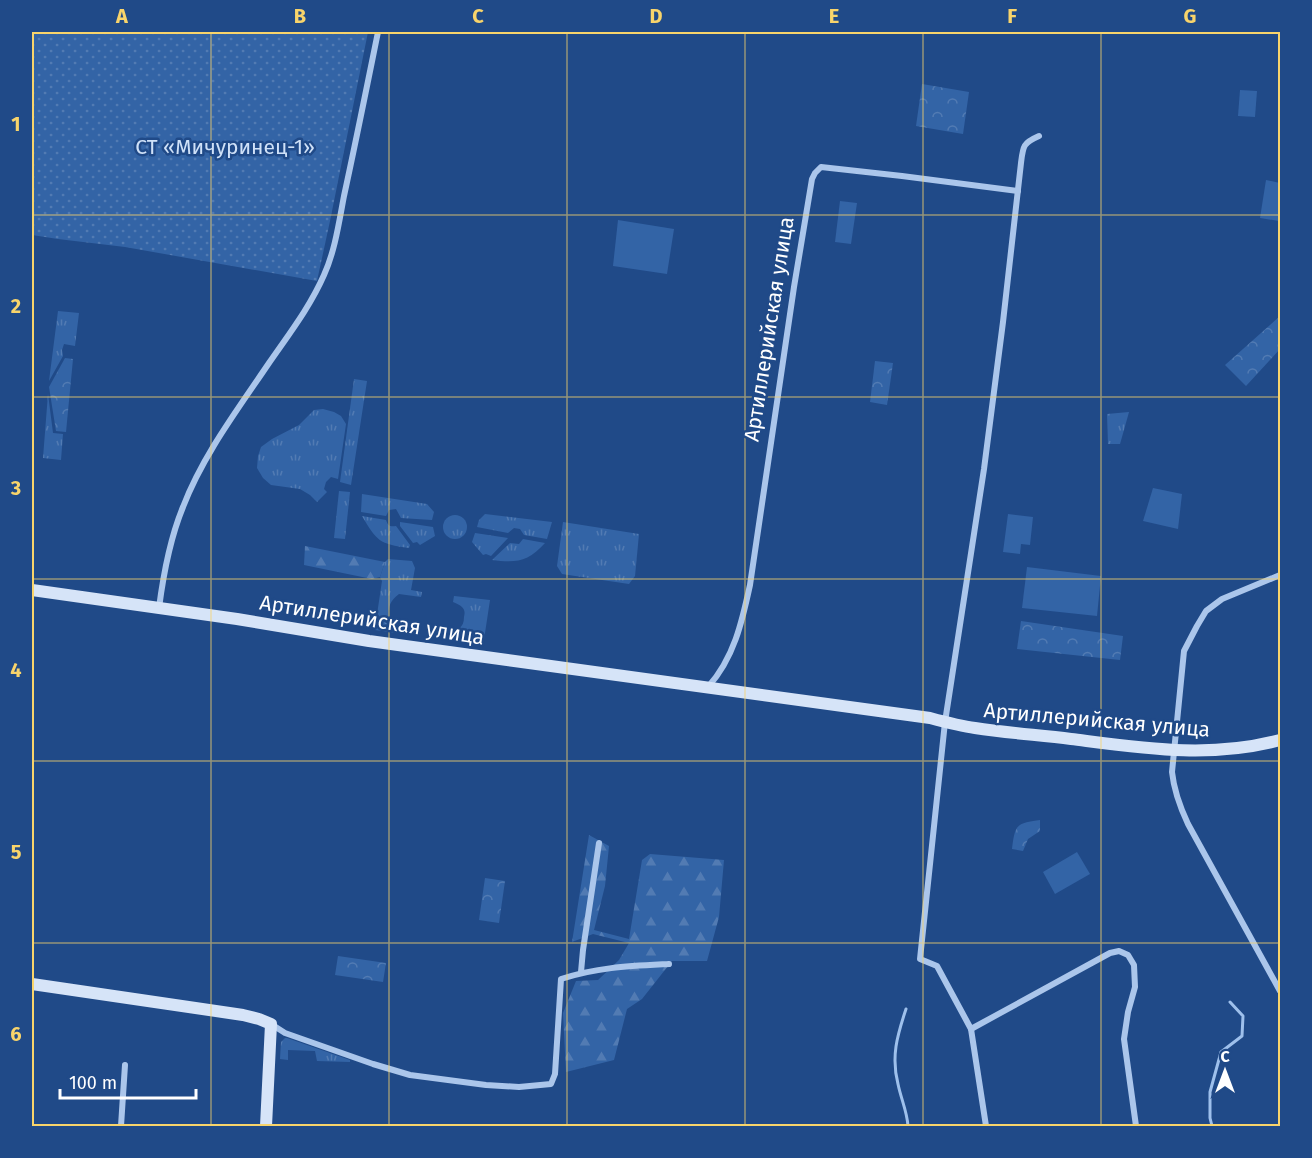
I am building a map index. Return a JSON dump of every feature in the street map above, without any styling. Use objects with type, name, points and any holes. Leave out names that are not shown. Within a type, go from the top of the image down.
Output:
[{"type":"main road","name":"Артиллерийская улица","points":[[32,590],[369,641],[708,687],[945,722],[977,729],[1174,751],[1233,750],[1281,740]]},
{"type":"main road","points":[[32,984],[243,1015],[271,1024],[267,1126]]},
{"type":"street","points":[[159,608],[174,534],[193,483],[227,426],[312,300],[326,272],[333,249],[378,32]]},
{"type":"street","points":[[986,1126],[971,1029],[937,966],[920,959],[945,722],[984,469],[1023,146],[1039,136]]},
{"type":"street","name":"Артиллерийская улица","points":[[708,687],[719,675],[735,643],[750,585],[794,287],[814,173],[821,167],[1018,191]]},
{"type":"street","points":[[1281,575],[1222,599],[1206,611],[1184,651],[1172,772],[1173,785],[1188,824],[1281,991]]},
{"type":"street","points":[[1176,732],[1200,733]]},
{"type":"street","points":[[581,972],[599,843]]},
{"type":"street","points":[[971,1029],[1110,953],[1119,951],[1128,955],[1134,965],[1135,987],[1124,1039],[1136,1126]]},
{"type":"street","points":[[271,1024],[285,1033],[410,1075],[508,1087],[551,1084],[555,1074],[561,979],[581,972],[600,969],[669,964]]},
{"type":"street","points":[[121,1126],[125,1065]]},
{"type":"green space","name":"СТ «Мичуринец-1»","points":[[32,32],[368,32],[317,281],[125,247],[32,235]]},
{"type":"green space","points":[[922,84],[969,92],[963,134],[916,126]]},
{"type":"green space","points":[[1240,90],[1257,91],[1255,117],[1238,116]]},
{"type":"green space","points":[[1266,180],[1280,183],[1279,221],[1260,218]]},
{"type":"green space","points":[[840,201],[857,203],[851,244],[835,242]]},
{"type":"green space","points":[[618,220],[674,229],[667,274],[613,266]]},
{"type":"green space","points":[[58,311],[79,313],[75,346],[64,344],[63,356],[49,381]]},
{"type":"green space","points":[[1280,316],[1280,349],[1246,386],[1225,365]]},
{"type":"green space","points":[[65,358],[73,359],[66,432],[56,431],[49,387]]},
{"type":"green space","points":[[875,361],[893,363],[887,405],[870,402]]},
{"type":"green space","points":[[354,379],[367,381],[351,485],[340,482]]},
{"type":"green space","points":[[48,394],[53,433],[63,434],[61,460],[43,458]]},
{"type":"green space","points":[[323,409],[341,416],[346,424],[338,479],[331,477],[326,482],[324,489],[327,492],[317,502],[300,489],[271,485],[257,468],[261,447],[299,425],[314,410]]},
{"type":"green space","points":[[1129,412],[1120,444],[1108,444],[1107,414]]},
{"type":"green space","points":[[1153,488],[1182,494],[1178,529],[1143,521]]},
{"type":"green space","points":[[339,491],[350,492],[345,539],[334,538]]},
{"type":"green space","points":[[362,494],[427,504],[434,512],[432,520],[401,518],[396,509],[389,510],[386,516],[361,512]]},
{"type":"green space","points":[[485,514],[552,522],[547,539],[524,535],[520,529],[514,528],[508,533],[477,527],[479,520]]},
{"type":"green space","points":[[1008,514],[1033,517],[1030,545],[1021,544],[1020,554],[1003,552]]},
{"type":"green space","points":[[455,515],[460,516],[466,522],[466,532],[460,538],[455,539],[450,538],[444,532],[443,527],[444,522],[450,516]]},
{"type":"green space","points":[[362,516],[386,520],[389,526],[396,526],[410,545],[409,548],[391,545],[380,540]]},
{"type":"green space","points":[[400,522],[433,527],[435,536],[420,545],[417,542],[413,543],[400,526]]},
{"type":"green space","points":[[563,522],[639,534],[635,576],[629,584],[562,574],[557,566]]},
{"type":"green space","points":[[475,533],[508,538],[491,556],[483,555],[472,542]]},
{"type":"green space","points":[[523,539],[545,543],[533,554],[521,560],[492,560],[510,543],[519,544]]},
{"type":"green space","points":[[305,546],[385,562],[380,577],[372,579],[304,565]]},
{"type":"green space","points":[[388,559],[412,561],[415,568],[411,590],[422,592],[421,597],[399,594],[392,601],[389,607],[389,617],[399,625],[397,633],[375,630],[382,581],[380,577]]},
{"type":"green space","points":[[1027,567],[1101,576],[1097,616],[1022,608]]},
{"type":"green space","points":[[454,596],[490,600],[483,646],[446,640],[448,630],[460,628],[464,621],[464,610],[453,602]]},
{"type":"green space","points":[[1021,621],[1123,636],[1120,660],[1017,649]]},
{"type":"green space","points":[[1040,820],[1040,831],[1028,839],[1023,851],[1012,849],[1018,827],[1026,822]]},
{"type":"green space","points":[[589,835],[609,846],[605,886],[594,930],[629,939],[642,860],[650,854],[724,860],[719,917],[707,961],[672,961],[642,999],[627,1009],[614,1060],[566,1072],[563,1013],[576,981],[598,980],[619,960],[629,943],[593,934],[572,942]]},
{"type":"green space","points":[[1077,852],[1090,874],[1055,894],[1043,872]]},
{"type":"green space","points":[[485,878],[505,881],[499,923],[479,920]]},
{"type":"green space","points":[[338,956],[386,963],[383,982],[335,975]]},
{"type":"green space","points":[[285,1038],[350,1060],[350,1062],[317,1061],[315,1051],[288,1050],[288,1060],[280,1059],[281,1042]]},
{"type":"waterway","points":[[1212,1126],[1210,1092],[1221,1052],[1242,1036],[1243,1016],[1230,1002]]},
{"type":"waterway","points":[[906,1009],[898,1037],[895,1065],[908,1126]]}]
